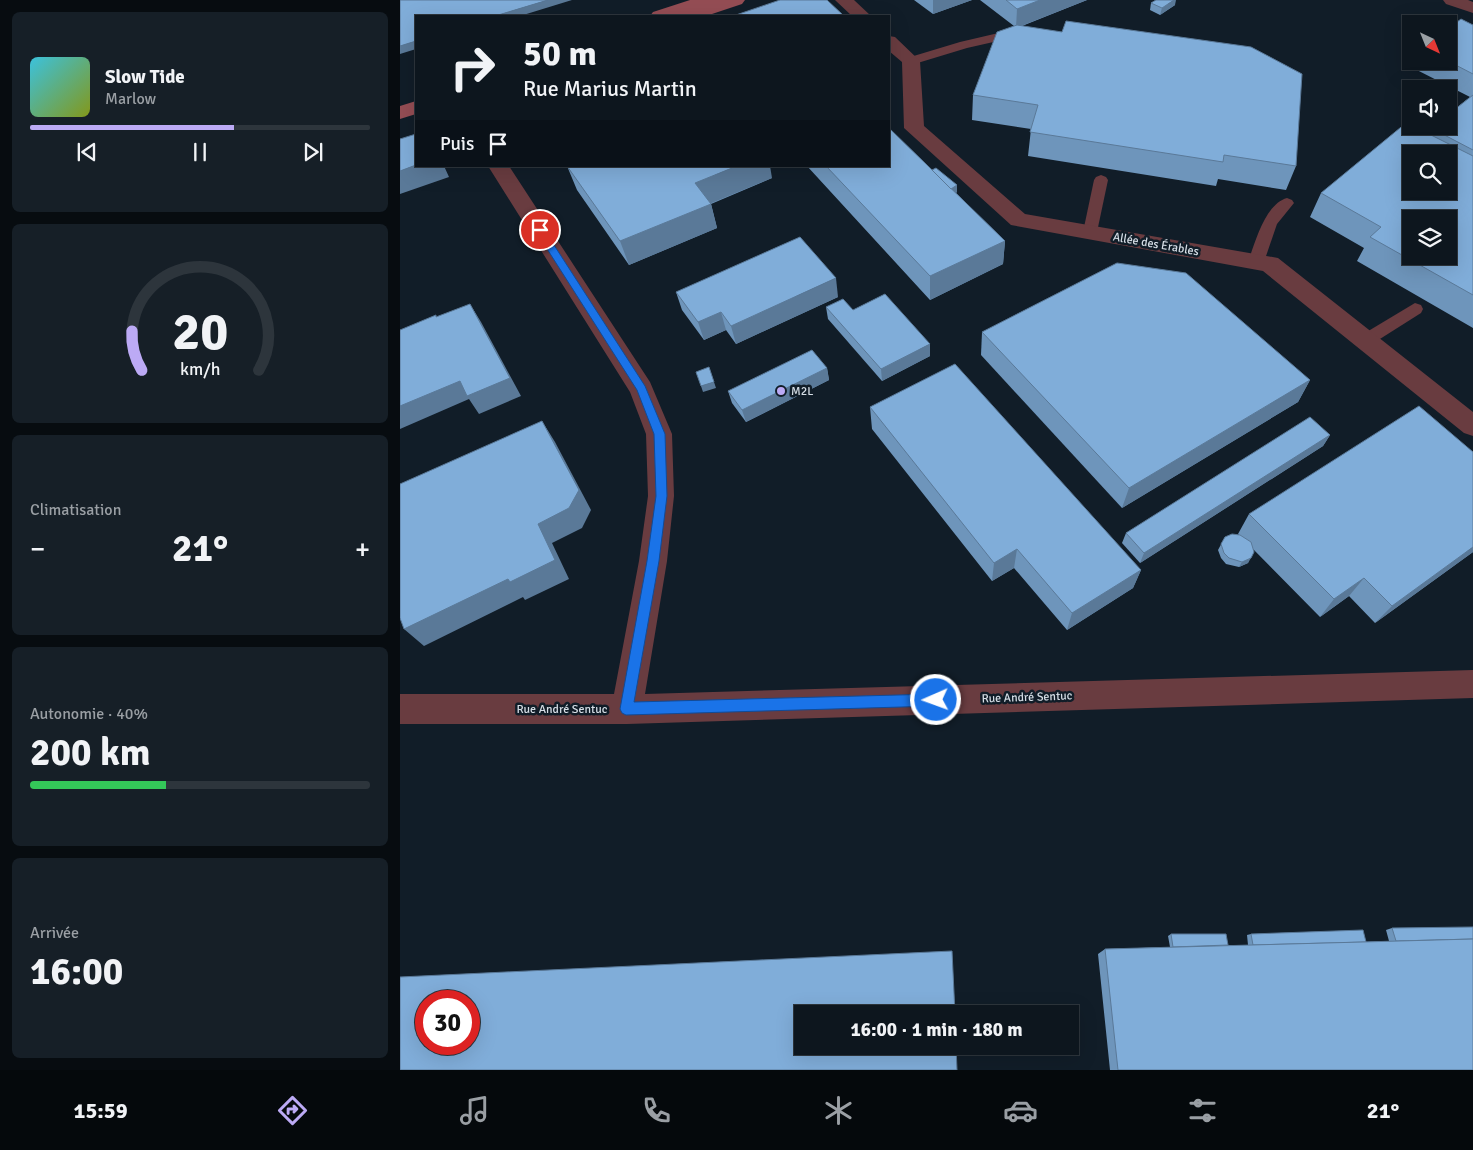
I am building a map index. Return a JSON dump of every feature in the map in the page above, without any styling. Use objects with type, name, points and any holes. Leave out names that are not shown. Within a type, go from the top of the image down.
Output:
[{"type":"main road","points":[[662,15],[708,0]]},
{"type":"main road","points":[[691,15],[736,0]]},
{"type":"main road","points":[[400,99],[415,95]]},
{"type":"main road","points":[[400,113],[415,107]]},
{"type":"street","points":[[844,0],[861,15]]},
{"type":"street","points":[[1452,0],[1473,8]]},
{"type":"street","points":[[890,42],[911,62]]},
{"type":"street","name":"Allée des Érables","points":[[911,62],[914,128],[1019,220],[1270,264],[1473,426]]},
{"type":"street","points":[[499,167],[641,389],[659,434],[662,496],[653,561],[626,709]]},
{"type":"street","name":"Rue André Sentuc","points":[[400,709],[626,709],[1473,684]]},
{"type":"lane","points":[[911,62],[964,45],[1007,35]]},
{"type":"lane","points":[[1090,232],[1102,180]]},
{"type":"lane","points":[[1256,262],[1270,222],[1287,203]]},
{"type":"lane","points":[[1366,340],[1415,309]]},
{"type":"building","points":[[400,0],[548,0],[498,15],[415,15],[415,41],[400,46]]},
{"type":"building","points":[[780,0],[827,0],[843,15],[736,15]]},
{"type":"building","points":[[1006,0],[1040,0],[1017,9]]},
{"type":"building","points":[[1156,0],[1174,0],[1162,8],[1151,3]]},
{"type":"building","points":[[1461,19],[1473,25],[1473,74],[1458,66],[1458,21]]},
{"type":"building","points":[[1066,21],[1251,47],[1302,74],[1296,166],[1224,155],[1223,162],[1030,132],[1038,105],[973,95],[997,32],[1017,25],[1062,32]]},
{"type":"building","points":[[1473,95],[1473,150],[1444,135],[1457,135],[1457,108]]},
{"type":"building","points":[[1402,126],[1402,135],[1431,135],[1451,145],[1402,145],[1402,200],[1457,200],[1457,148],[1473,156],[1473,295],[1420,265],[1457,265],[1457,210],[1402,210],[1402,255],[1370,237],[1381,227],[1321,193]]},
{"type":"building","points":[[890,129],[1005,241],[930,276],[827,167],[890,167]]},
{"type":"building","points":[[415,134],[415,165],[400,171],[400,139]]},
{"type":"building","points":[[568,167],[735,167],[695,183],[711,204],[620,241]]},
{"type":"building","points":[[936,168],[957,185],[951,189],[932,170]]},
{"type":"building","points":[[800,237],[836,278],[731,326],[721,312],[698,322],[676,292]]},
{"type":"building","points":[[1117,263],[1186,273],[1310,380],[1129,488],[982,332]]},
{"type":"building","points":[[885,294],[930,344],[881,369],[826,307],[843,299],[853,310]]},
{"type":"building","points":[[470,304],[510,378],[467,396],[460,381],[400,406],[400,330],[436,315],[436,317]]},
{"type":"building","points":[[812,350],[827,368],[742,410],[728,391]]},
{"type":"building","points":[[955,364],[1141,570],[1072,613],[1017,549],[994,563],[870,407]]},
{"type":"building","points":[[709,367],[714,382],[701,386],[696,372]]},
{"type":"building","points":[[1419,406],[1473,452],[1473,547],[1392,606],[1364,578],[1334,599],[1249,514]]},
{"type":"building","points":[[1310,417],[1330,435],[1144,553],[1126,533]]},
{"type":"building","points":[[542,421],[579,490],[569,508],[538,524],[555,560],[510,582],[508,579],[404,629],[400,618],[400,484]]},
{"type":"building","points":[[1232,534],[1240,535],[1251,542],[1254,552],[1251,558],[1242,562],[1229,558],[1224,553],[1221,544],[1225,537]]},
{"type":"building","points":[[1473,927],[1473,939],[1396,941],[1392,928]]},
{"type":"building","points":[[1363,930],[1366,942],[1253,945],[1251,934]]},
{"type":"building","points":[[1171,934],[1226,934],[1228,945],[1173,947]]},
{"type":"building","points":[[1473,939],[1473,1070],[1118,1070],[1105,949]]},
{"type":"building","points":[[952,951],[955,1005],[794,1005],[794,1055],[956,1055],[957,1070],[400,1070],[400,977]]},
{"type":"place","name":"M2L","points":[[781,391]]},
{"type":"route","points":[[540,230],[641,389],[659,434],[662,496],[653,561],[626,709],[936,700]]}]
